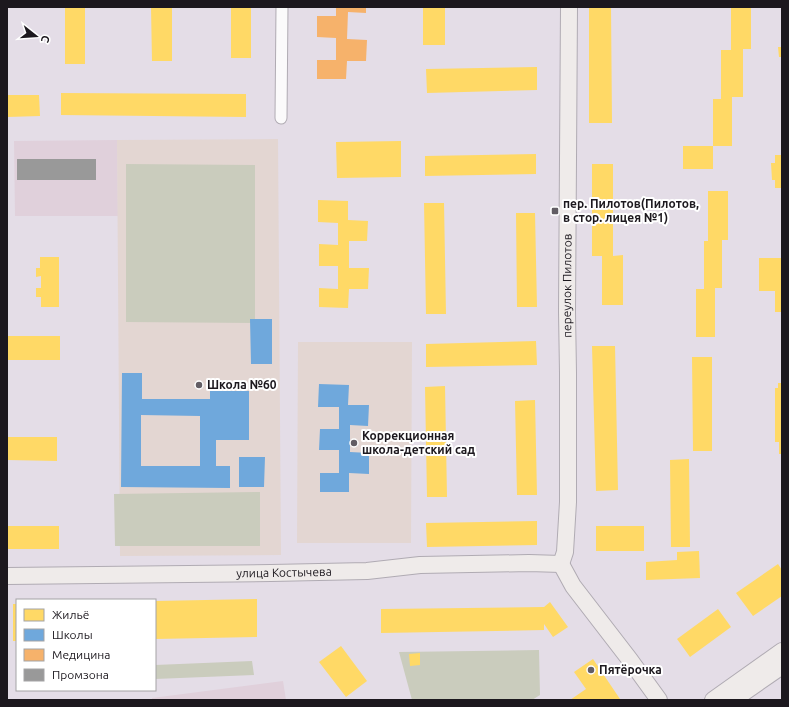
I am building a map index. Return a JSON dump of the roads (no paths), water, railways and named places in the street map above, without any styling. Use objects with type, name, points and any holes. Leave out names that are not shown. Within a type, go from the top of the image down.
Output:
[{"type":"main road","name":"переулок Пилотов","points":[[561,564],[565,552],[568,502],[567,304],[569,7]]},
{"type":"main road","name":"улица Костычева","points":[[7,576],[367,571],[420,565],[529,563],[561,564]]},
{"type":"main road","points":[[561,564],[573,586],[659,700]]},
{"type":"main road","points":[[713,700],[782,651]]},
{"type":"main road","points":[[733,700],[782,666]]},
{"type":"street","points":[[281,118],[282,7]]},
{"type":"place","name":"пер. Пилотов(Пилотов, в стор. лицея №1)","points":[[555,211]]},
{"type":"place","name":"Школа №60","points":[[199,385]]},
{"type":"place","name":"Коррекционная школа-детский сад","points":[[354,443]]},
{"type":"place","name":"Пятёрочка","points":[[591,670]]}]
